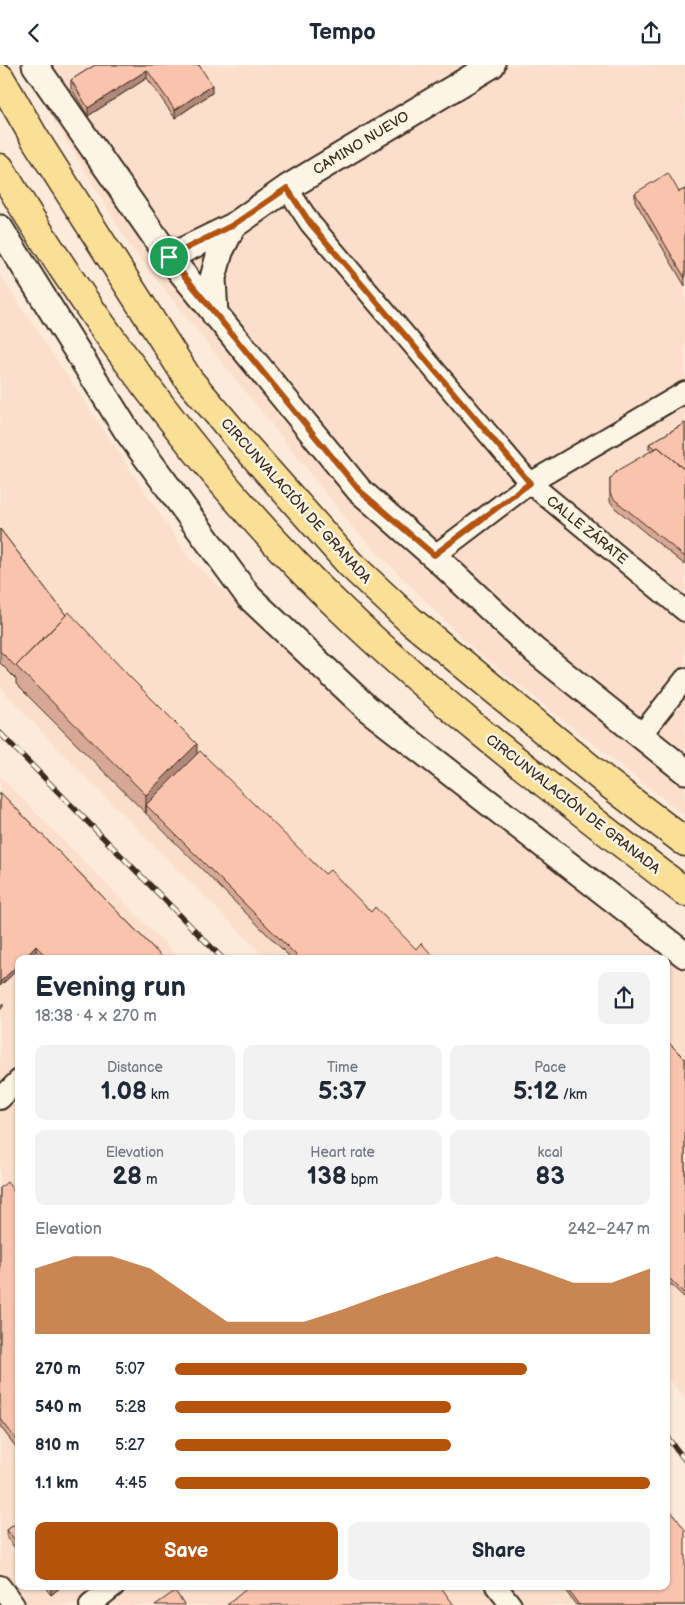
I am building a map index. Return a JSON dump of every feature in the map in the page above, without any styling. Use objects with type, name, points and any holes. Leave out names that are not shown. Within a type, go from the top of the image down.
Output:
[{"type":"highway","name":"CIRCUNVALACIÓN DE GRANADA","points":[[0,78],[34,137],[190,380],[240,441],[344,557],[411,621],[608,783],[685,842]]},
{"type":"highway","name":"CIRCUNVALACIÓN DE GRANADA","points":[[0,168],[75,288],[153,397],[251,517],[341,609],[444,703],[685,892]]},
{"type":"street","points":[[35,65],[169,257],[359,490],[434,555],[534,649],[685,771]]},
{"type":"street","name":"CAMINO NUEVO","points":[[169,257],[233,225],[287,188],[492,65]]},
{"type":"street","name":"CALLE ZÁRATE","points":[[287,188],[310,223],[530,483],[685,611]]},
{"type":"street","name":"CAMINO NUEVO","points":[[215,315],[213,278],[220,252],[233,225]]},
{"type":"street","points":[[0,228],[127,431],[249,597],[368,709],[685,955]]},
{"type":"street","points":[[434,555],[530,483],[685,392]]},
{"type":"street","points":[[641,735],[685,679]]},
{"type":"street","points":[[0,1099],[15,1084]]},
{"type":"street","points":[[0,1586],[14,1605]]},
{"type":"street","points":[[90,1605],[109,1590]]},
{"type":"street","points":[[499,1590],[511,1605]]},
{"type":"shaded area","points":[[21,65],[685,65],[685,816],[473,649],[356,531],[130,246]]},
{"type":"shaded area","points":[[0,275],[190,559],[329,688],[668,955],[263,955],[56,747],[0,687]]},
{"type":"shaded area","points":[[0,776],[176,955],[15,955],[15,1590],[670,1590],[670,1509],[685,1531],[685,1605],[0,1605]]},
{"type":"shaded area","points":[[670,956],[685,968],[685,1398],[670,1381]]},
{"type":"building","points":[[95,65],[199,65],[212,85],[175,110],[147,70],[88,108],[71,80]]},
{"type":"building","points":[[668,173],[679,192],[685,189],[685,278],[635,193]]},
{"type":"building","points":[[685,423],[685,470],[658,447],[655,449],[649,444]]},
{"type":"building","points":[[658,447],[685,470],[685,557],[615,500],[610,493],[610,479],[618,470]]},
{"type":"building","points":[[0,529],[66,615],[16,667],[0,651]]},
{"type":"building","points":[[69,612],[128,675],[197,744],[146,795],[16,666]]},
{"type":"building","points":[[200,751],[325,874],[330,870],[371,912],[375,907],[416,949],[421,943],[432,955],[296,955],[146,805]]},
{"type":"building","points":[[0,792],[160,955],[44,955],[36,946],[28,955],[15,955],[15,968],[0,982]]},
{"type":"building","points":[[670,1044],[685,1059],[685,1294],[670,1279]]},
{"type":"building","points":[[7,1182],[15,1193],[15,1438],[0,1418],[0,1188]]},
{"type":"building","points":[[670,1509],[685,1530],[685,1605],[579,1605],[568,1590],[670,1590]]},
{"type":"building","points":[[15,1524],[15,1540],[7,1530]]},
{"type":"building","points":[[245,1590],[443,1590],[454,1605],[227,1605]]},
{"type":"building","points":[[175,1591],[185,1605],[155,1605]]},
{"type":"railway","points":[[0,733],[219,955]]},
{"type":"railway","points":[[670,1441],[685,1460]]},
{"type":"route","points":[[287,188],[310,223],[530,483],[434,555],[359,490],[169,257],[233,225],[287,188]]}]
